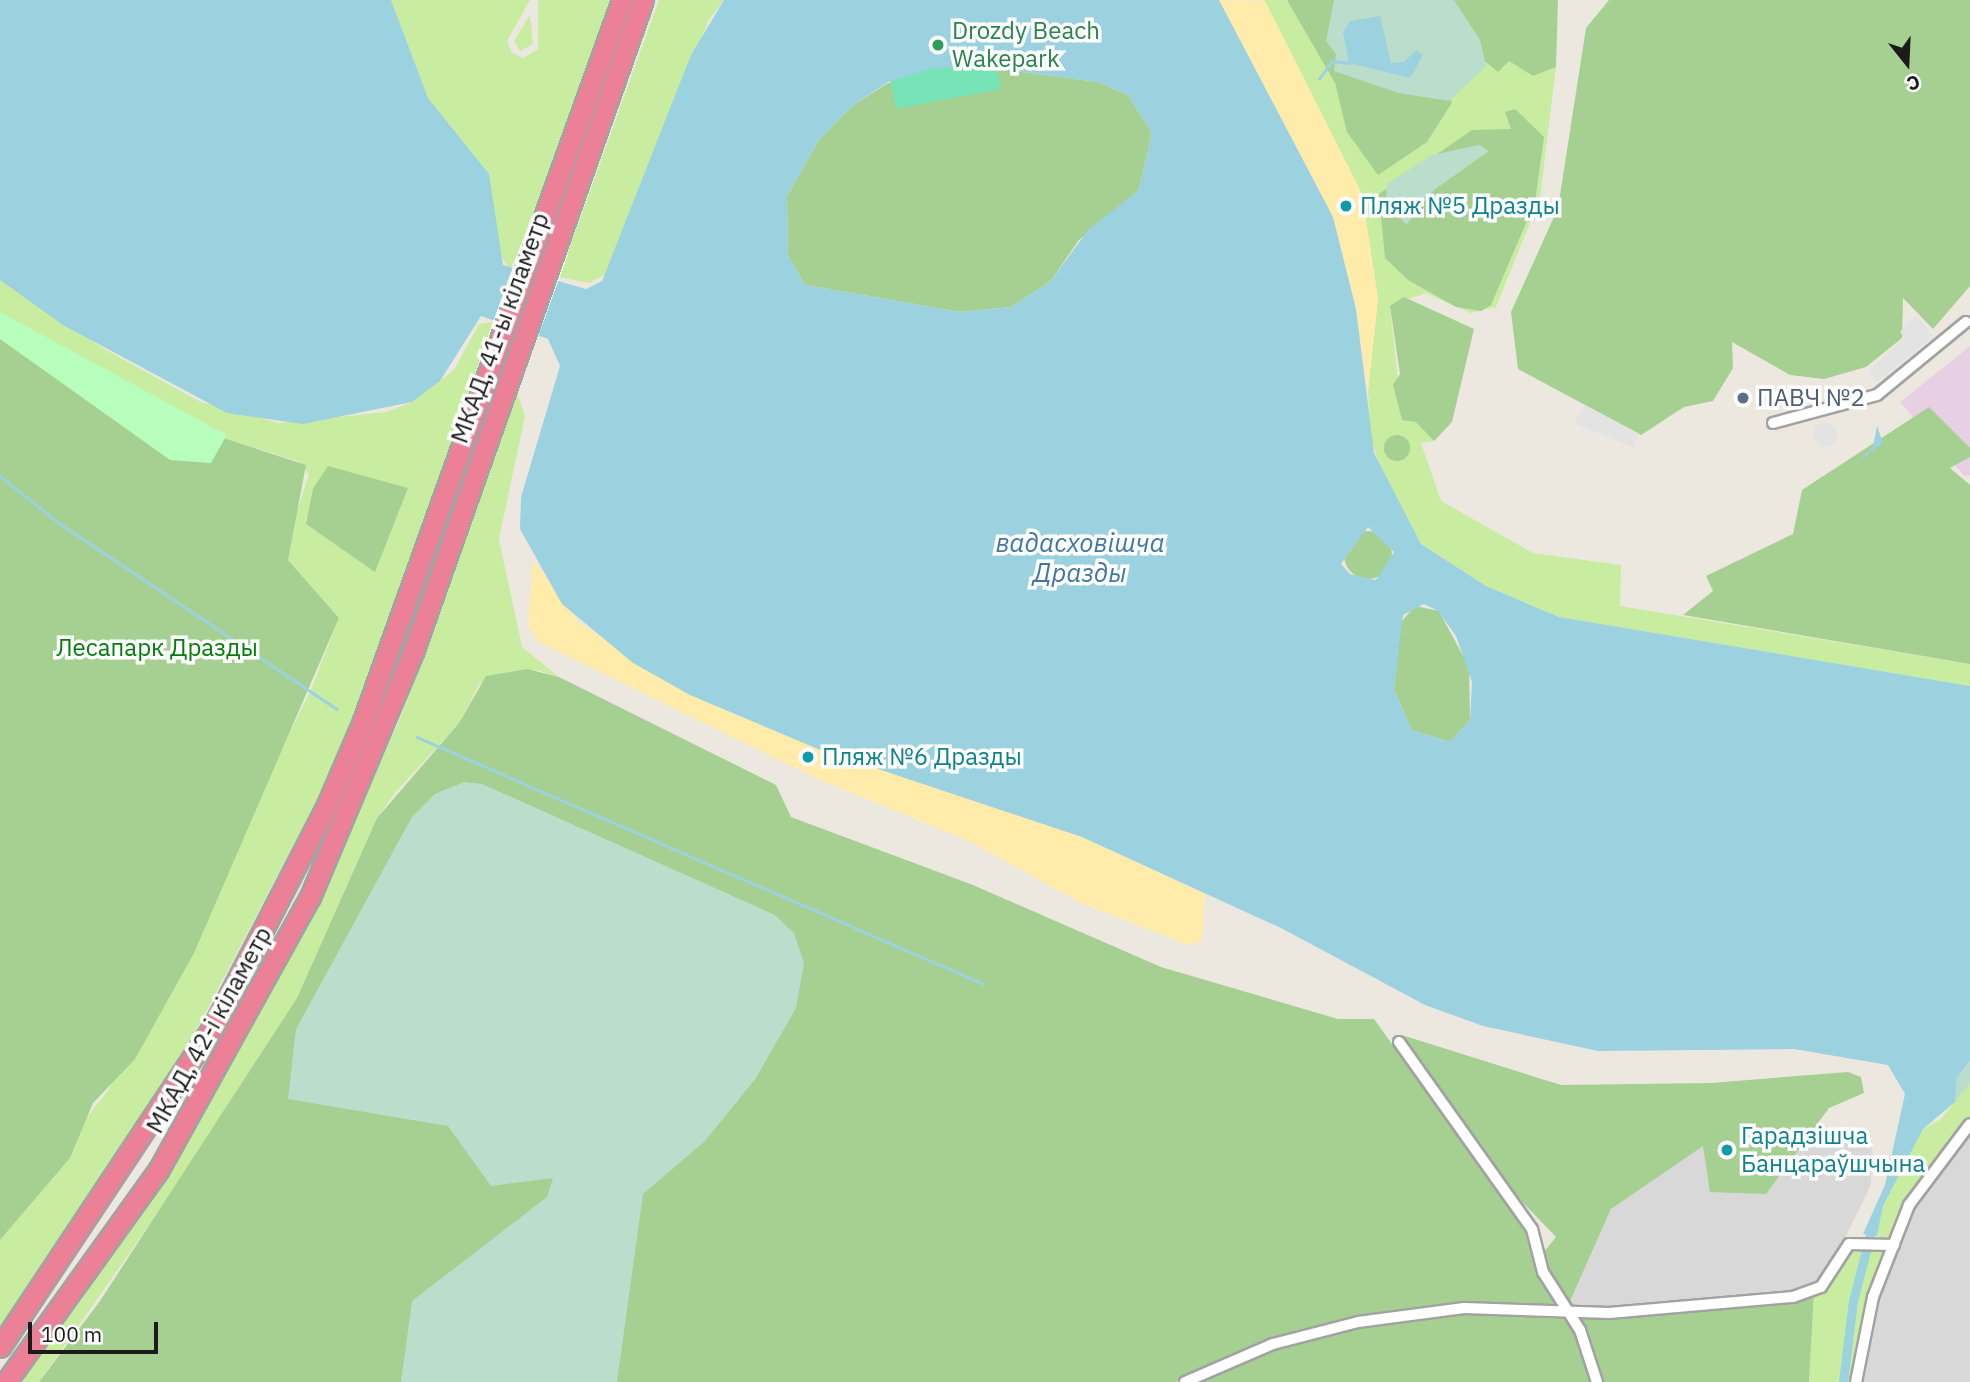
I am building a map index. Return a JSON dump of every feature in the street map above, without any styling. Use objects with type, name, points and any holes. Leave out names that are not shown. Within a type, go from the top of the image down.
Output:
[{"type":"highway","name":"МКАД, 41-ы кіламетр","points":[[404,673],[513,363],[544,247],[622,0]]},
{"type":"highway","name":"МКАД, 41-ы кіламетр","points":[[383,667],[493,357],[544,247],[643,0]]},
{"type":"highway","name":"МКАД, 42-і кіламетр","points":[[0,1347],[214,1025],[327,805],[383,667]]},
{"type":"highway","name":"МКАД, 42-і кіламетр","points":[[6,1382],[159,1169],[233,1043],[310,897],[404,673]]},
{"type":"street","points":[[1773,423],[1877,395],[1966,322]]},
{"type":"street","points":[[1399,1042],[1532,1229],[1543,1272],[1566,1308],[1597,1382]]},
{"type":"street","points":[[1856,1382],[1873,1297],[1890,1245],[1923,1181],[1970,1124]]},
{"type":"street","points":[[1185,1382],[1273,1344],[1358,1322],[1464,1308],[1653,1311],[1808,1294],[1830,1275],[1842,1249],[1856,1241],[1890,1245]]},
{"type":"shaded area","points":[[1916,316],[1934,336],[1876,383],[1869,370],[1904,338],[1900,332]]},
{"type":"shaded area","points":[[1970,346],[1970,475],[1964,476],[1900,402]]},
{"type":"shaded area","points":[[1585,405],[1638,433],[1634,448],[1574,423]]},
{"type":"shaded area","points":[[1825,423],[1833,427],[1837,435],[1833,443],[1825,447],[1817,443],[1813,435],[1817,427]]},
{"type":"shaded area","points":[[1769,1110],[1872,1140],[1871,1185],[1823,1283],[1803,1293],[1676,1308],[1566,1308],[1611,1210],[1687,1119]]},
{"type":"shaded area","points":[[1970,1124],[1970,1382],[1856,1382],[1864,1333],[1899,1228]]},
{"type":"green space","points":[[391,0],[530,0],[507,41],[512,53],[523,58],[538,49],[538,0],[611,0],[540,203],[510,270],[495,246],[489,174],[428,98]]},
{"type":"green space","points":[[659,0],[724,0],[709,20],[604,275],[589,283],[559,277]]},
{"type":"green space","name":"Drozdy Beach Wakepark","points":[[875,0],[983,0],[1001,89],[896,109]]},
{"type":"green space","points":[[1264,0],[1287,0],[1303,23],[1335,83],[1348,132],[1427,142],[1452,103],[1443,76],[1461,54],[1509,61],[1533,76],[1556,67],[1540,198],[1496,307],[1470,313],[1426,293],[1390,306],[1402,420],[1416,421],[1434,441],[1421,443],[1441,501],[1533,553],[1621,565],[1620,606],[1970,664],[1970,686],[1559,617],[1486,586],[1421,544],[1384,479],[1371,440],[1368,392],[1378,299],[1362,194]]},
{"type":"green space","points":[[1287,0],[1558,0],[1556,67],[1533,76],[1509,61],[1498,72],[1476,54],[1443,76],[1452,103],[1427,142],[1378,175],[1347,132],[1335,83]]},
{"type":"green space","points":[[1334,0],[1454,0],[1480,40],[1486,66],[1449,101],[1399,93],[1334,71],[1336,54],[1326,41]]},
{"type":"green space","points":[[1609,0],[1970,0],[1970,286],[1933,329],[1903,298],[1902,338],[1866,367],[1824,379],[1790,375],[1732,342],[1733,368],[1713,401],[1684,407],[1641,435],[1518,369],[1511,312],[1558,208],[1586,28]]},
{"type":"green space","points":[[530,15],[533,44],[520,51],[514,41]]},
{"type":"green space","points":[[978,66],[1098,82],[1128,95],[1152,133],[1139,190],[1079,240],[1050,282],[1011,307],[960,312],[805,285],[788,255],[787,196],[819,140],[852,106],[888,83]]},
{"type":"green space","points":[[1515,109],[1544,137],[1535,202],[1491,305],[1481,311],[1456,307],[1408,280],[1385,258],[1379,194],[1472,130],[1511,129],[1505,112]]},
{"type":"green space","points":[[1479,145],[1489,151],[1434,190],[1406,225],[1386,198],[1387,184],[1432,155]]},
{"type":"green space","points":[[0,280],[106,350],[201,402],[279,423],[386,412],[412,402],[454,370],[479,324],[493,322],[355,718],[322,790],[172,1077],[0,1330],[0,1240],[70,1158],[79,1127],[108,1091],[310,692],[339,618],[288,560],[286,545],[309,475],[300,462],[184,425],[0,319]]},
{"type":"green space","points":[[1404,297],[1474,329],[1452,422],[1434,441],[1416,422],[1402,420],[1393,385],[1400,374],[1390,306]]},
{"type":"green space","points":[[0,312],[227,435],[211,463],[170,460],[0,339]]},
{"type":"green space","name":"Лесапарк Дразды","points":[[0,319],[184,425],[306,465],[288,560],[339,618],[194,953],[135,1059],[93,1103],[70,1158],[0,1240]]},
{"type":"green space","points":[[516,389],[525,416],[499,539],[522,647],[559,677],[537,670],[480,683],[459,723],[394,794],[377,818],[297,998],[189,1168],[39,1382],[17,1382],[76,1308],[170,1166],[306,929],[402,714]]},
{"type":"green space","points":[[1929,407],[1970,448],[1970,457],[1950,468],[1970,485],[1970,664],[1683,615],[1713,591],[1706,576],[1793,534],[1802,490]]},
{"type":"green space","points":[[1397,435],[1406,439],[1410,448],[1406,457],[1397,461],[1388,457],[1384,448],[1388,439]]},
{"type":"green space","points":[[328,466],[408,488],[375,572],[306,524],[313,489]]},
{"type":"green space","points":[[1368,531],[1385,538],[1392,555],[1385,572],[1368,579],[1351,572],[1344,555],[1351,538]]},
{"type":"green space","points":[[1415,606],[1439,611],[1469,667],[1470,720],[1450,742],[1412,730],[1394,690],[1401,622]]},
{"type":"green space","points":[[527,669],[559,677],[776,785],[791,817],[973,885],[1161,967],[1338,1019],[1374,1019],[1524,1228],[1539,1258],[1556,1237],[1481,1159],[1412,1063],[1405,1036],[1561,1085],[1711,1083],[1848,1072],[1861,1077],[1864,1093],[1829,1108],[1766,1194],[1710,1192],[1703,1146],[1611,1209],[1567,1308],[1676,1308],[1814,1291],[1809,1382],[1185,1382],[1207,1369],[1176,1382],[39,1382],[100,1301],[297,998],[377,818],[459,723],[486,676]]},
{"type":"green space","points":[[464,782],[482,784],[775,915],[794,933],[804,963],[796,1008],[756,1078],[705,1141],[643,1194],[617,1382],[401,1382],[412,1301],[547,1197],[553,1178],[491,1186],[448,1126],[288,1099],[296,1029],[412,817],[435,794]]},
{"type":"green space","points":[[1970,1061],[1970,1083],[1955,1102],[1957,1078]]},
{"type":"green space","points":[[1970,1083],[1970,1124],[1923,1181],[1873,1297],[1856,1382],[1809,1382],[1814,1291],[1840,1248],[1856,1241],[1892,1244],[1877,1236],[1883,1206],[1923,1129],[1941,1119]]},
{"type":"sand","name":"Пляж №5 Дразды","points":[[1219,0],[1265,1],[1362,194],[1378,299],[1368,392],[1356,309],[1333,217]]},
{"type":"sand","name":"Пляж №6 Дразды","points":[[533,560],[580,623],[690,695],[818,749],[1059,827],[1205,894],[1202,940],[1188,945],[1081,903],[967,840],[818,779],[537,641],[528,625]]},
{"type":"water","name":"вадасховішча Дразды","points":[[0,0],[391,0],[428,98],[489,174],[503,265],[586,289],[602,281],[691,55],[724,0],[1219,0],[1333,217],[1356,309],[1374,453],[1421,544],[1486,586],[1559,617],[1970,686],[1970,1061],[1957,1078],[1955,1102],[1923,1129],[1883,1206],[1877,1236],[1863,1234],[1885,1185],[1905,1094],[1888,1065],[1794,1049],[1598,1051],[1483,1026],[1425,1005],[1281,928],[1082,837],[818,749],[690,695],[633,663],[562,604],[520,529],[521,497],[560,366],[548,339],[481,316],[440,381],[412,402],[303,424],[227,413],[63,325],[0,280]],"holes":[[[978,66],[1098,82],[1128,95],[1152,133],[1139,190],[1088,230],[1050,282],[1011,307],[960,312],[805,285],[788,255],[787,196],[819,140],[852,106],[888,82],[933,68]],[[1368,527],[1394,552],[1376,580],[1350,574],[1341,564]],[[1424,604],[1438,611],[1456,636],[1472,682],[1470,720],[1450,742],[1412,730],[1394,690],[1403,615]]]},
{"type":"water","points":[[1380,16],[1391,63],[1404,62],[1416,50],[1423,55],[1410,78],[1349,63],[1343,32],[1350,21]]},
{"type":"water","points":[[1877,426],[1883,443],[1854,465],[1873,447]]},
{"type":"pier","points":[[523,240],[568,254],[527,367],[482,353]]},
{"type":"waterway","points":[[1319,79],[1332,61],[1349,63]]},
{"type":"waterway","points":[[0,476],[59,523],[337,709]]},
{"type":"waterway","points":[[417,737],[984,984]]},
{"type":"waterway","points":[[1843,1382],[1853,1301],[1870,1235]]},
{"type":"place","name":"Drozdy Beach Wakepark","points":[[938,45]]},
{"type":"place","name":"Пляж №5 Дразды","points":[[1346,206]]},
{"type":"place","name":"ПАВЧ №2","points":[[1743,398]]},
{"type":"place","name":"Пляж №6 Дразды","points":[[808,757]]},
{"type":"place","name":"Гарадзішча Банцараўшчына","points":[[1727,1150]]}]
